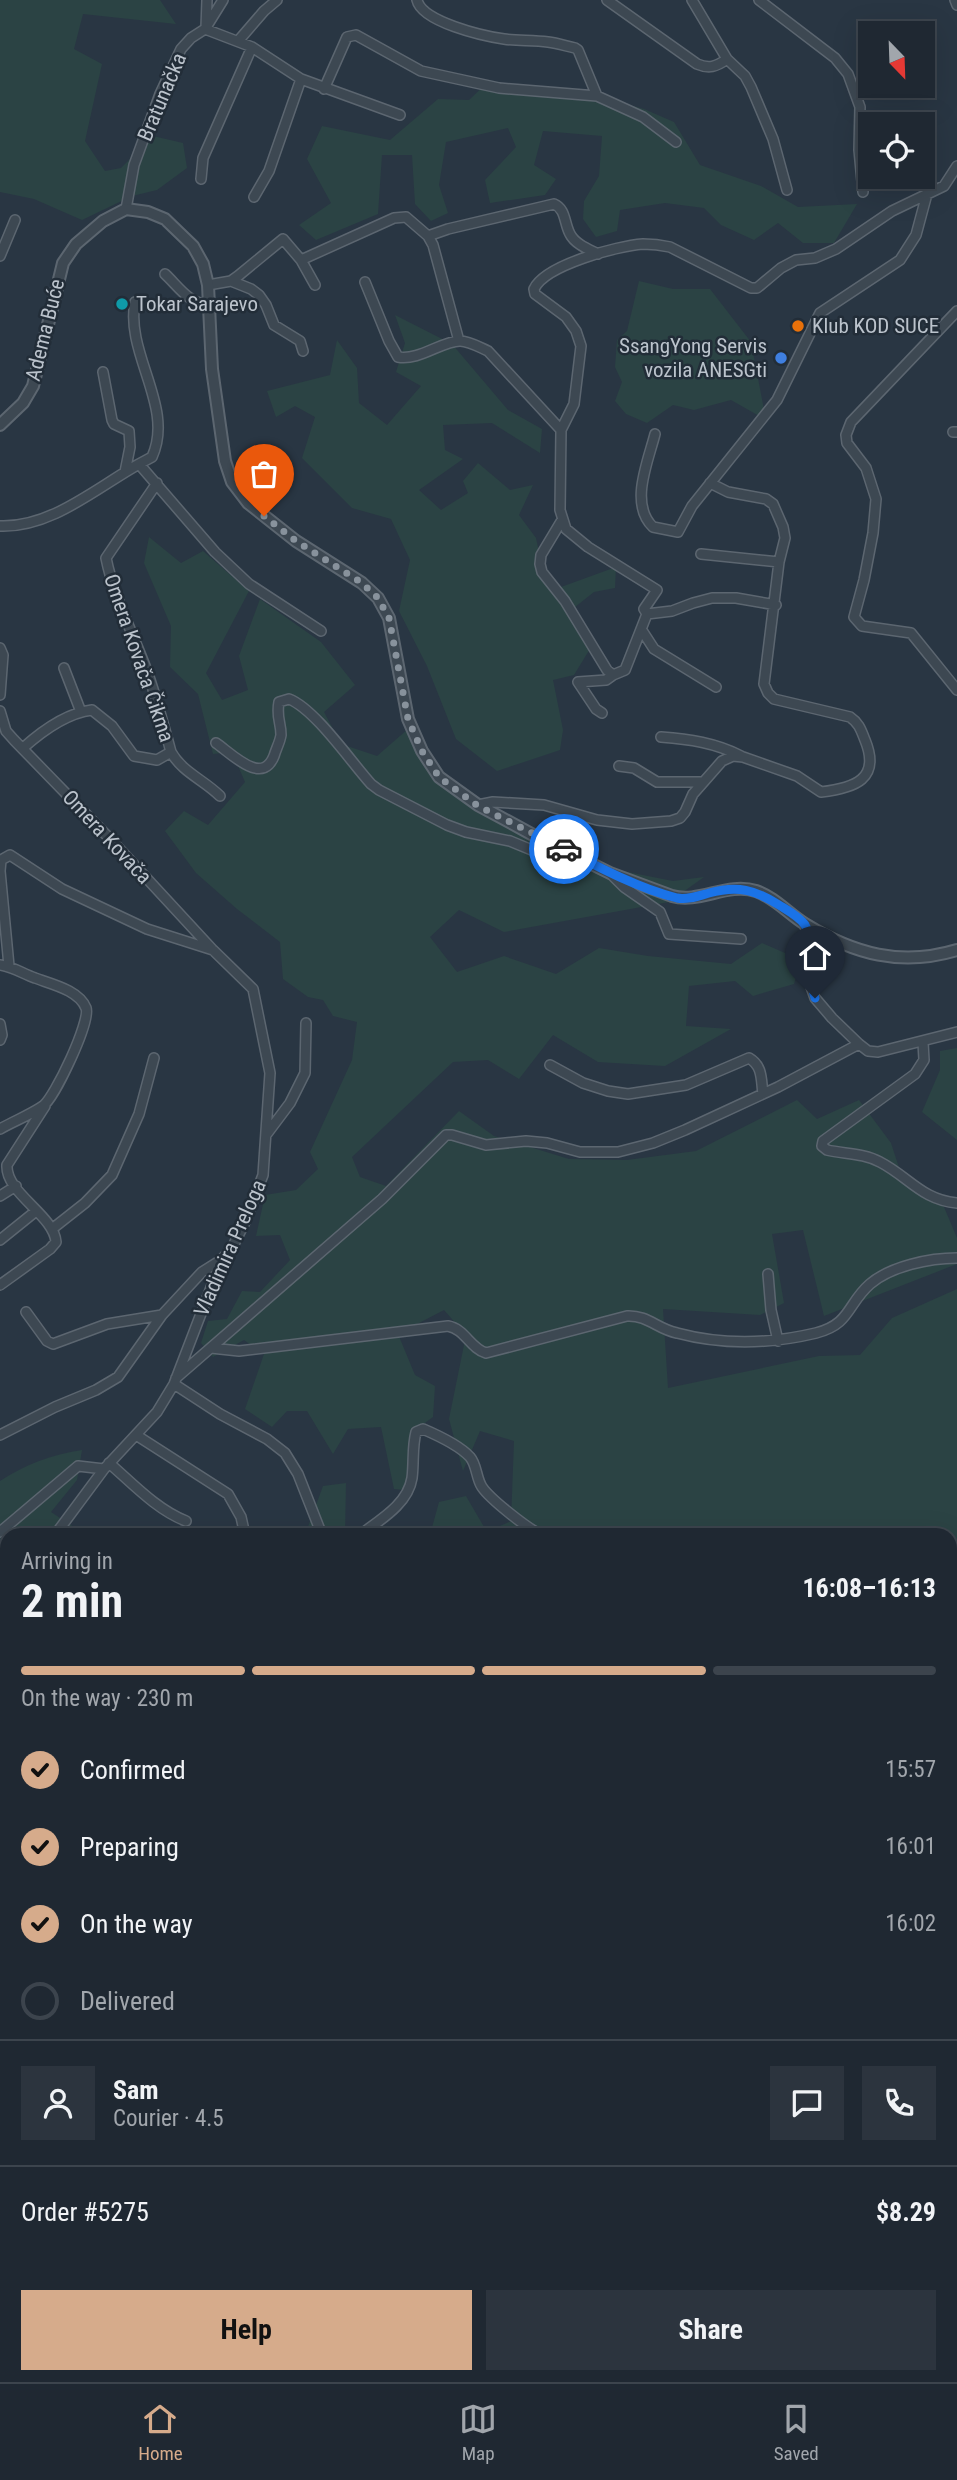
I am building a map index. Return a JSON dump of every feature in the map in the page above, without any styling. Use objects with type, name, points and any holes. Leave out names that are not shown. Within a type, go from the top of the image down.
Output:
[{"type":"street","points":[[207,0],[205,29],[239,40],[301,79],[400,115]]},
{"type":"street","name":"Bratunačka","points":[[125,209],[134,165],[160,94],[181,49],[205,29],[223,0]]},
{"type":"street","points":[[239,40],[264,10],[277,0]]},
{"type":"street","points":[[416,0],[419,8],[431,16],[467,32],[575,48],[597,96]]},
{"type":"street","points":[[607,0],[697,64],[707,68],[727,59]]},
{"type":"street","points":[[692,0],[727,59],[745,76],[751,87],[773,139],[787,190]]},
{"type":"street","points":[[759,0],[835,58],[848,74],[860,107],[859,150],[863,191]]},
{"type":"street","points":[[324,89],[347,37],[356,35],[421,71],[499,88],[597,96],[643,117],[676,142]]},
{"type":"street","points":[[201,179],[203,158],[252,47]]},
{"type":"street","points":[[254,197],[269,171],[301,79]]},
{"type":"street","points":[[944,186],[957,166]]},
{"type":"street","points":[[603,713],[596,709],[578,682],[606,680],[625,670],[647,614],[644,608],[657,590],[588,547],[566,529],[562,520],[561,430],[574,404],[580,346],[576,331],[566,317],[535,294],[536,285],[556,270],[598,254],[641,244],[670,247],[751,288],[757,288],[781,268],[796,260],[815,258],[836,250],[892,211],[957,182]]},
{"type":"street","points":[[654,434],[640,499],[644,514],[653,527],[678,532],[692,506],[776,400],[820,313],[900,260],[916,235],[928,194]]},
{"type":"street","points":[[428,236],[554,204],[562,209],[570,234],[577,242],[598,254]]},
{"type":"street","points":[[125,209],[148,212],[165,219],[192,246],[203,264],[208,285],[212,369],[225,461],[232,482],[247,503],[296,541],[362,583],[378,598],[389,618],[408,719],[422,751],[439,777],[478,806],[556,846],[611,873],[680,899],[721,890],[755,891],[804,923],[841,943],[872,955],[917,958],[957,950]]},
{"type":"street","name":"Adema Buće","points":[[0,425],[23,403],[33,386],[63,263],[76,244],[103,221],[125,209]]},
{"type":"street","points":[[301,260],[400,216],[405,217],[428,236],[438,257],[459,341]]},
{"type":"street","points":[[0,256],[15,220]]},
{"type":"street","points":[[208,285],[231,281],[283,239],[301,260],[315,285]]},
{"type":"street","points":[[165,274],[190,300],[209,305]]},
{"type":"street","points":[[231,281],[259,295],[267,305],[274,325],[300,341],[303,351]]},
{"type":"street","points":[[365,282],[388,341],[398,357],[432,351],[459,341],[488,351],[561,430]]},
{"type":"street","points":[[0,526],[13,527],[40,520],[152,457],[159,434],[153,399],[137,347],[133,310],[135,302]]},
{"type":"street","points":[[957,311],[851,422],[846,435],[847,443],[866,468],[876,499],[871,544],[854,617],[862,626],[911,633],[957,691]]},
{"type":"street","points":[[103,372],[112,420],[114,424],[129,431],[131,437],[125,472]]},
{"type":"street","points":[[139,464],[215,552],[249,583],[321,631]]},
{"type":"street","name":"Omera Kovača Čikma","points":[[81,712],[92,710],[103,717],[134,756],[157,760],[171,752],[156,698],[109,573],[106,558],[158,483]]},
{"type":"street","points":[[661,737],[689,739],[727,749],[797,776],[821,792],[847,787],[864,780],[869,770],[869,750],[858,722],[850,717],[774,699],[768,693],[764,684],[779,562],[785,538],[783,527],[773,504],[766,499],[728,492],[710,483]]},
{"type":"street","points":[[562,520],[541,555],[542,572],[565,601],[594,652],[612,675]]},
{"type":"street","points":[[701,554],[779,562]]},
{"type":"street","points":[[647,614],[672,611],[712,598],[736,598],[775,605]]},
{"type":"street","points":[[641,629],[654,649],[716,687]]},
{"type":"street","points":[[0,648],[3,655],[0,695]]},
{"type":"street","points":[[23,748],[41,732],[81,712],[64,667]]},
{"type":"street","points":[[216,743],[250,768],[262,769],[271,763],[279,743],[281,733],[276,715],[279,702],[289,699],[299,703],[312,716],[371,784],[391,797],[466,832],[510,841],[540,853],[556,846]]},
{"type":"street","name":"Omera Kovača","points":[[0,711],[6,731],[213,950]]},
{"type":"street","points":[[171,752],[181,767],[220,796]]},
{"type":"street","points":[[478,806],[493,802],[544,805],[597,820],[632,824],[671,821],[680,818],[693,794],[722,761],[733,756],[743,757]]},
{"type":"street","points":[[619,766],[639,770],[657,782],[704,782]]},
{"type":"street","name":"Vladimira Preloga","points":[[4,965],[0,871],[1,860],[10,855],[62,889],[147,929],[213,950],[253,989],[270,1073],[263,1175],[257,1195],[232,1248],[222,1259],[175,1381],[157,1412],[107,1466],[60,1528]]},
{"type":"street","points":[[611,873],[624,887],[660,912],[669,934],[741,939]]},
{"type":"street","points":[[804,923],[813,952],[811,987],[815,998],[832,1018],[868,1051],[878,1052],[957,1032]]},
{"type":"street","points":[[0,1285],[54,1246],[56,1237],[52,1229],[6,1171],[7,1165],[72,1057],[87,1011],[84,1004],[69,992],[4,965]]},
{"type":"street","points":[[266,1135],[295,1096],[305,1073],[306,1023]]},
{"type":"street","points":[[0,1024],[0,1040]]},
{"type":"street","points":[[923,1042],[924,1060],[915,1074],[823,1141],[822,1146],[827,1150],[878,1161],[926,1195],[957,1203]]},
{"type":"street","points":[[319,1528],[298,1474],[285,1453],[267,1439],[220,1414],[175,1381],[382,1199],[446,1135],[486,1145],[547,1143],[580,1152],[618,1152],[653,1143],[763,1094],[859,1044]]},
{"type":"street","points":[[52,1229],[85,1203],[112,1175],[139,1114],[154,1058]]},
{"type":"street","points":[[550,1065],[583,1083],[628,1094],[686,1085],[749,1058],[760,1070],[763,1094]]},
{"type":"street","points":[[0,1129],[46,1104]]},
{"type":"street","points":[[0,1196],[16,1186]]},
{"type":"street","points":[[0,1240],[36,1211]]},
{"type":"street","points":[[211,1348],[251,1350],[448,1326],[457,1328],[477,1350],[486,1353],[627,1316],[641,1316],[664,1330],[690,1336],[755,1342],[778,1341],[830,1328],[845,1319],[871,1284],[890,1273],[905,1267],[957,1258]]},
{"type":"street","points":[[0,1435],[118,1377],[162,1315],[202,1272],[222,1259]]},
{"type":"street","points":[[768,1274],[771,1310],[778,1341]]},
{"type":"street","points":[[26,1312],[47,1341],[53,1344],[107,1324],[162,1315]]},
{"type":"street","points":[[369,1528],[406,1495],[412,1477],[414,1439],[416,1432],[423,1429],[466,1453],[473,1461],[485,1491],[528,1528]]},
{"type":"street","points":[[136,1435],[228,1494],[241,1517],[243,1528]]},
{"type":"street","points":[[5,1528],[78,1466],[107,1466],[176,1518],[186,1521]]},
{"type":"green space","points":[[0,0],[160,0],[176,24],[83,14],[74,49],[102,64],[85,141],[105,171],[121,168],[153,136],[183,143],[187,168],[157,190],[132,196],[82,220],[34,199],[0,192]]},
{"type":"green space","points":[[488,82],[593,95],[644,109],[674,122],[700,165],[761,186],[798,207],[857,204],[834,243],[803,243],[778,223],[754,240],[721,225],[704,208],[665,203],[620,210],[617,231],[596,237],[583,219],[584,201],[599,176],[602,136],[543,131],[534,165],[556,179],[545,195],[490,203],[485,180],[516,147],[508,128],[446,142],[439,185],[448,213],[431,221],[415,204],[412,155],[382,155],[378,214],[316,240],[299,225],[331,203],[307,159],[322,126],[390,140],[438,99],[469,100]]},
{"type":"green space","points":[[639,281],[673,289],[710,289],[751,342],[766,420],[731,400],[694,410],[673,405],[647,423],[626,414],[615,401],[622,382],[615,367],[617,340],[627,331]]},
{"type":"green space","points":[[395,315],[452,344],[508,410],[542,429],[540,453],[492,423],[443,425],[445,450],[463,459],[419,490],[441,510],[468,493],[463,481],[478,463],[510,490],[533,485],[519,515],[536,538],[543,571],[561,587],[616,567],[615,588],[594,592],[570,611],[593,644],[574,675],[553,680],[563,730],[560,750],[497,771],[456,739],[427,666],[399,611],[410,560],[391,519],[352,508],[302,458],[315,417],[295,406],[276,417],[267,391],[330,375],[337,340],[357,368],[359,403],[387,425],[421,386],[396,372],[405,343]]},
{"type":"green space","points":[[149,537],[181,563],[203,551],[249,591],[206,673],[222,700],[248,690],[239,656],[260,599],[321,642],[355,685],[324,712],[341,744],[377,756],[408,729],[422,761],[469,805],[572,861],[673,881],[704,877],[669,902],[504,932],[459,910],[430,937],[457,972],[504,956],[556,974],[599,948],[731,964],[762,943],[801,960],[794,984],[753,996],[735,981],[689,986],[686,1026],[731,1029],[665,1066],[598,1062],[553,1035],[519,1079],[488,1060],[453,1062],[352,1157],[360,1177],[386,1186],[459,1111],[494,1136],[569,1159],[627,1160],[696,1151],[797,1100],[817,1119],[859,1100],[891,1143],[904,1183],[944,1207],[957,1238],[957,1264],[824,1316],[803,1230],[772,1234],[784,1303],[760,1315],[663,1309],[668,1388],[819,1356],[860,1355],[892,1318],[957,1289],[957,1528],[496,1528],[511,1521],[514,1441],[480,1431],[463,1471],[449,1419],[466,1335],[444,1310],[398,1334],[415,1375],[435,1386],[433,1417],[411,1433],[405,1490],[394,1489],[381,1427],[348,1429],[333,1454],[307,1411],[287,1411],[272,1427],[245,1409],[264,1354],[244,1340],[213,1357],[201,1343],[208,1321],[227,1319],[242,1291],[260,1292],[290,1260],[280,1235],[256,1236],[265,1195],[296,1190],[318,1169],[310,1152],[352,1060],[357,1022],[333,1016],[323,1000],[308,997],[283,979],[280,942],[196,873],[165,831],[184,811],[208,825],[245,782],[232,752],[213,754],[198,694],[170,667],[171,626],[144,563]]},
{"type":"green space","points":[[957,1048],[957,1140],[922,1112],[940,1070],[940,1051]]},
{"type":"green space","points":[[82,1450],[77,1480],[51,1512],[75,1528],[0,1528],[0,1481],[39,1461]]},
{"type":"green space","points":[[346,1483],[345,1528],[308,1528],[323,1486]]},
{"type":"green space","points":[[466,1496],[485,1528],[432,1528],[439,1502]]},
{"type":"way so far","points":[[264,516],[296,541],[362,583],[378,598],[389,618],[408,719],[422,751],[439,777],[478,806],[564,849]]},
{"type":"place","name":"Tokar Sarajevo","points":[[122,304]]},
{"type":"place","name":"Klub KOD SUCE","points":[[798,326]]},
{"type":"place","name":"SsangYong Servis vozila ANESGti","points":[[781,358]]},
{"type":"route","points":[[564,849],[611,873],[680,899],[721,890],[755,891],[782,907],[804,923],[810,939],[813,952],[811,987],[815,998]]}]
